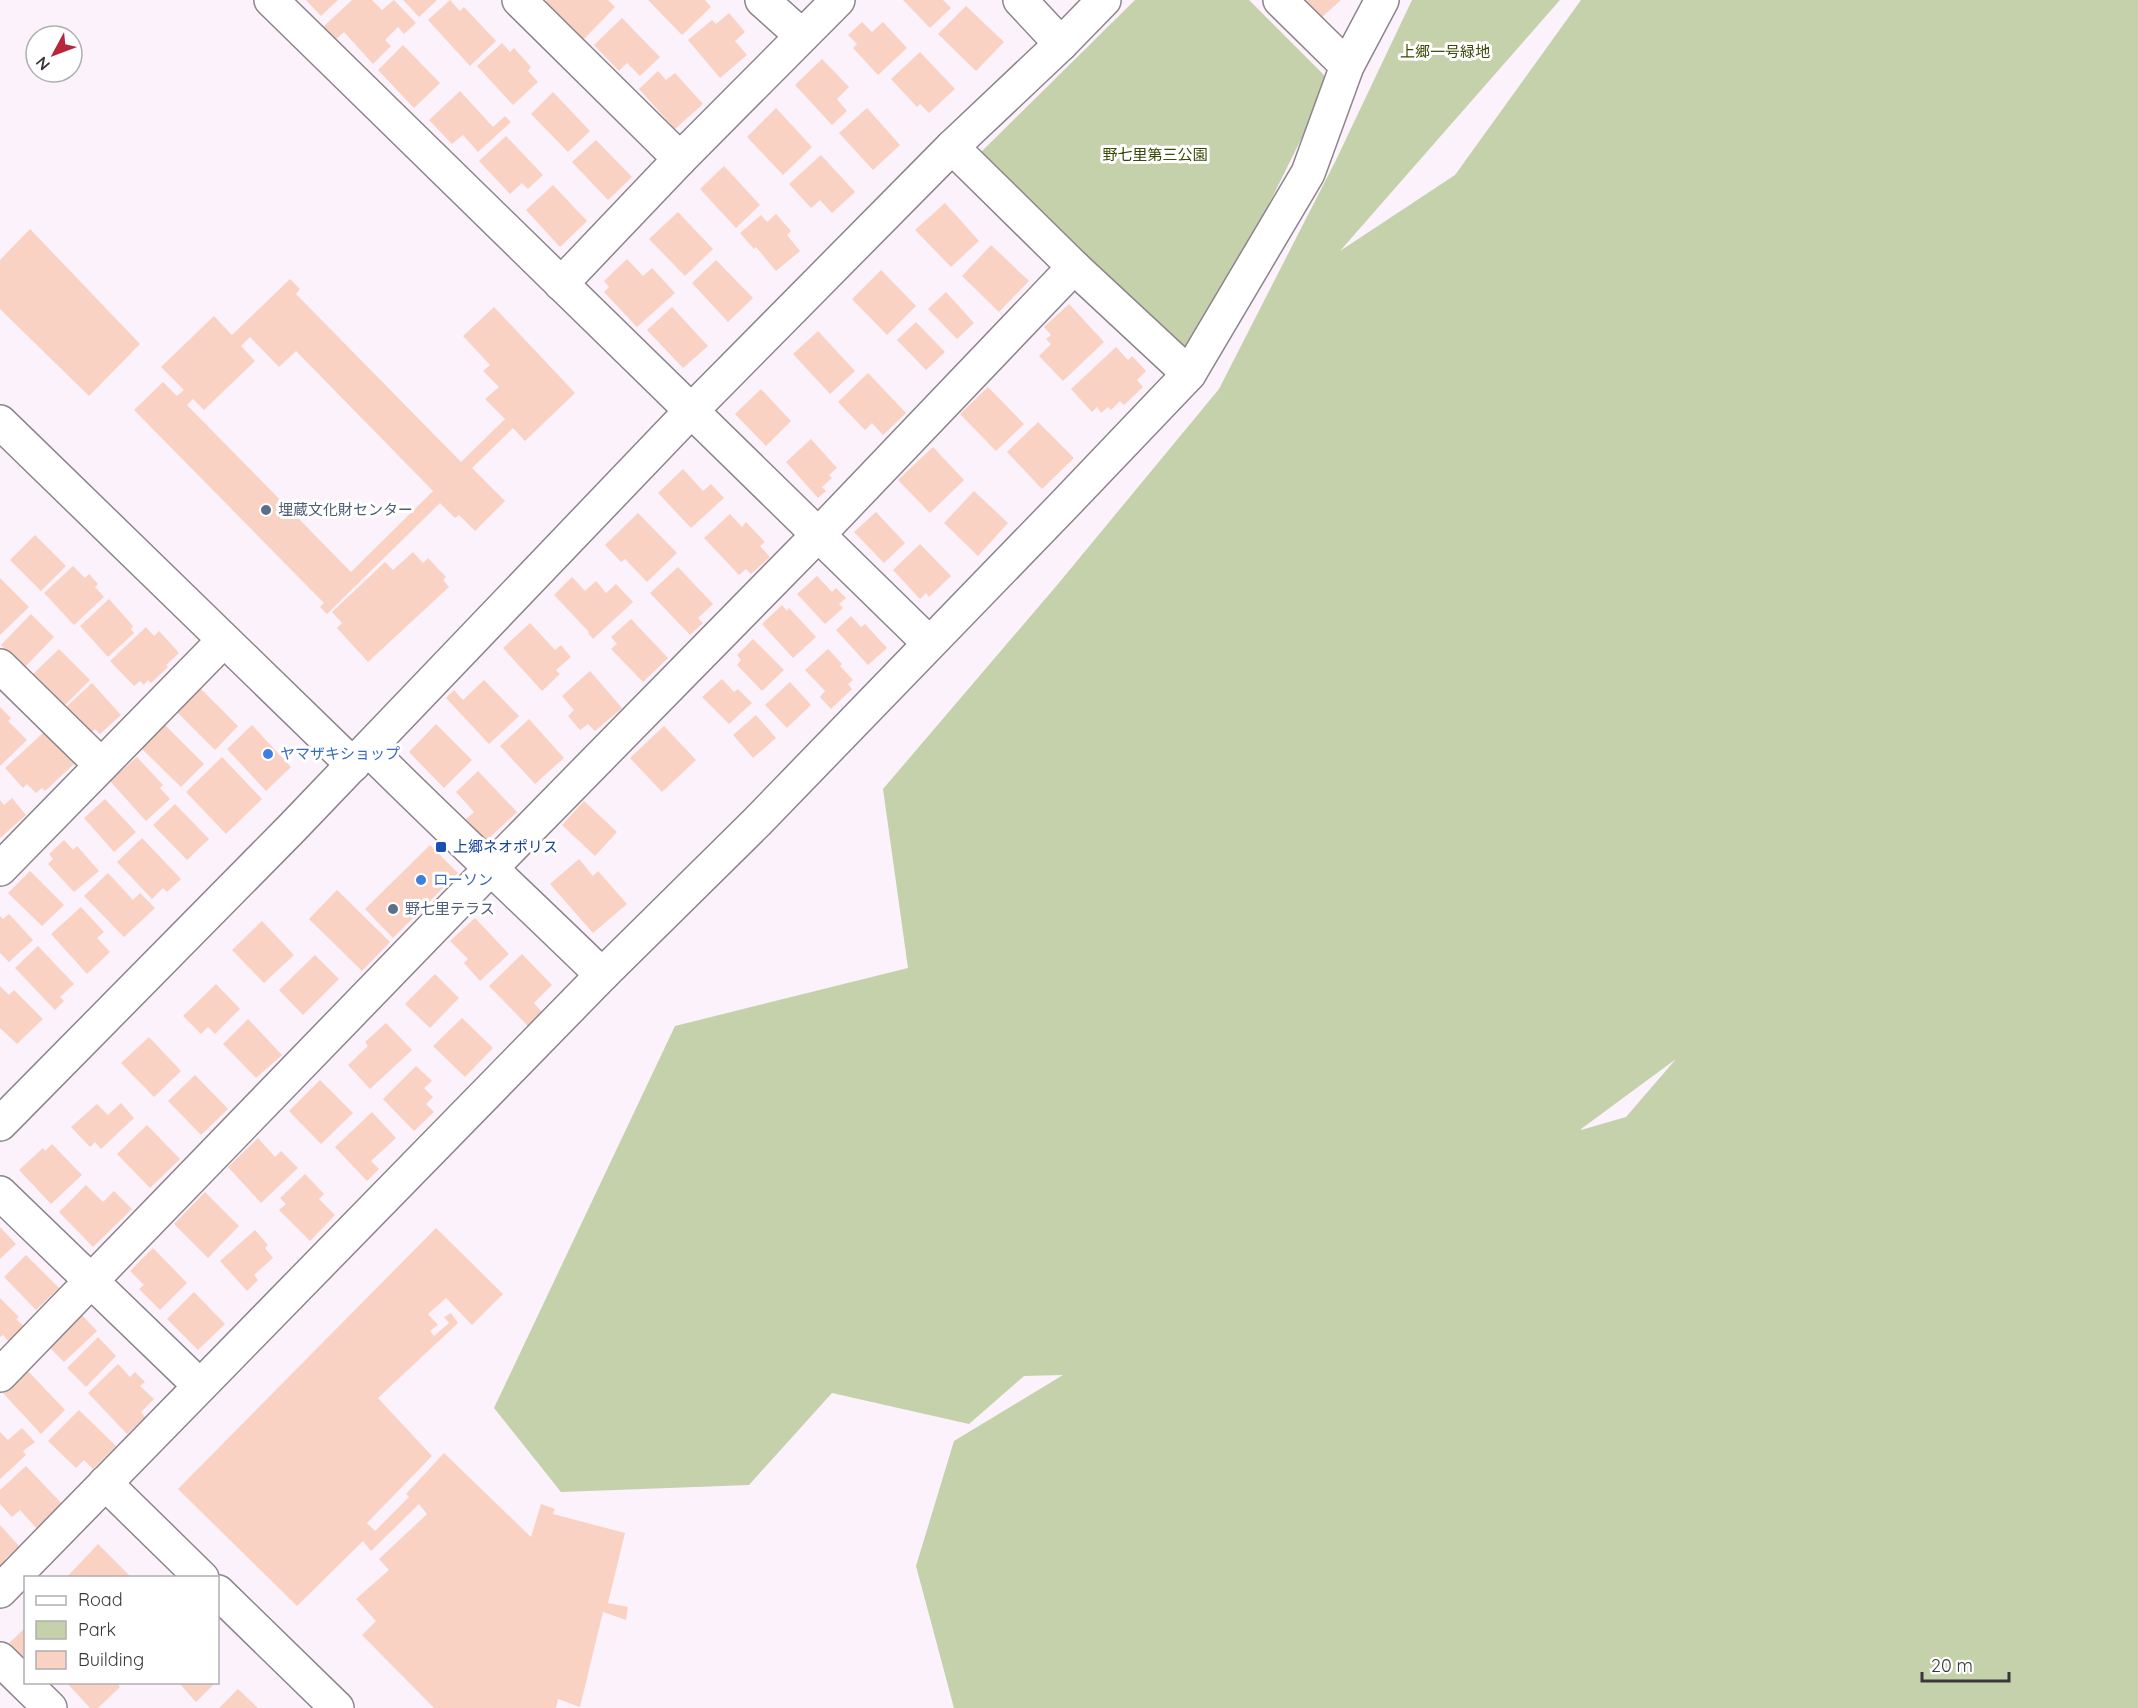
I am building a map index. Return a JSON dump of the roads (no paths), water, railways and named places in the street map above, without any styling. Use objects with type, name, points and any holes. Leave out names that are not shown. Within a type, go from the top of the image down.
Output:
[{"type":"street","points":[[271,0],[928,643]]},
{"type":"street","points":[[519,0],[680,159]]},
{"type":"street","points":[[762,0],[802,36]]},
{"type":"street","points":[[561,284],[680,159],[838,0]]},
{"type":"street","points":[[1020,0],[1061,44]]},
{"type":"street","points":[[0,1124],[361,757],[691,411],[952,147],[1104,0]]},
{"type":"street","points":[[1280,0],[1347,66]]},
{"type":"street","points":[[0,1591],[602,975],[757,822],[1189,374],[1308,173],[1347,66],[1382,0]]},
{"type":"street","points":[[952,147],[1074,267],[1189,374]]},
{"type":"street","points":[[0,1375],[492,867],[818,535],[1074,267]]},
{"type":"street","points":[[0,422],[224,640],[361,757],[435,816],[492,867],[602,975]]},
{"type":"street","points":[[0,869],[224,640]]},
{"type":"street","points":[[0,666],[102,765]]},
{"type":"street","points":[[0,1193],[200,1386]]},
{"type":"street","points":[[105,1483],[200,1576]]},
{"type":"street","points":[[219,1593],[337,1708]]},
{"type":"street","points":[[0,1659],[24,1683]]},
{"type":"street","points":[[26,1684],[50,1708]]},
{"type":"place","name":"埋蔵文化財センター","points":[[266,510]]},
{"type":"place","name":"ヤマザキショップ","points":[[268,754]]},
{"type":"place","name":"上郷ネオポリス","points":[[441,847]]},
{"type":"place","name":"ローソン","points":[[421,880]]},
{"type":"place","name":"野七里テラス","points":[[393,909]]},
{"type":"park label","name":"上郷一号緑地","points":[[1445,52]]},
{"type":"park label","name":"野七里第三公園","points":[[1155,155]]}]
